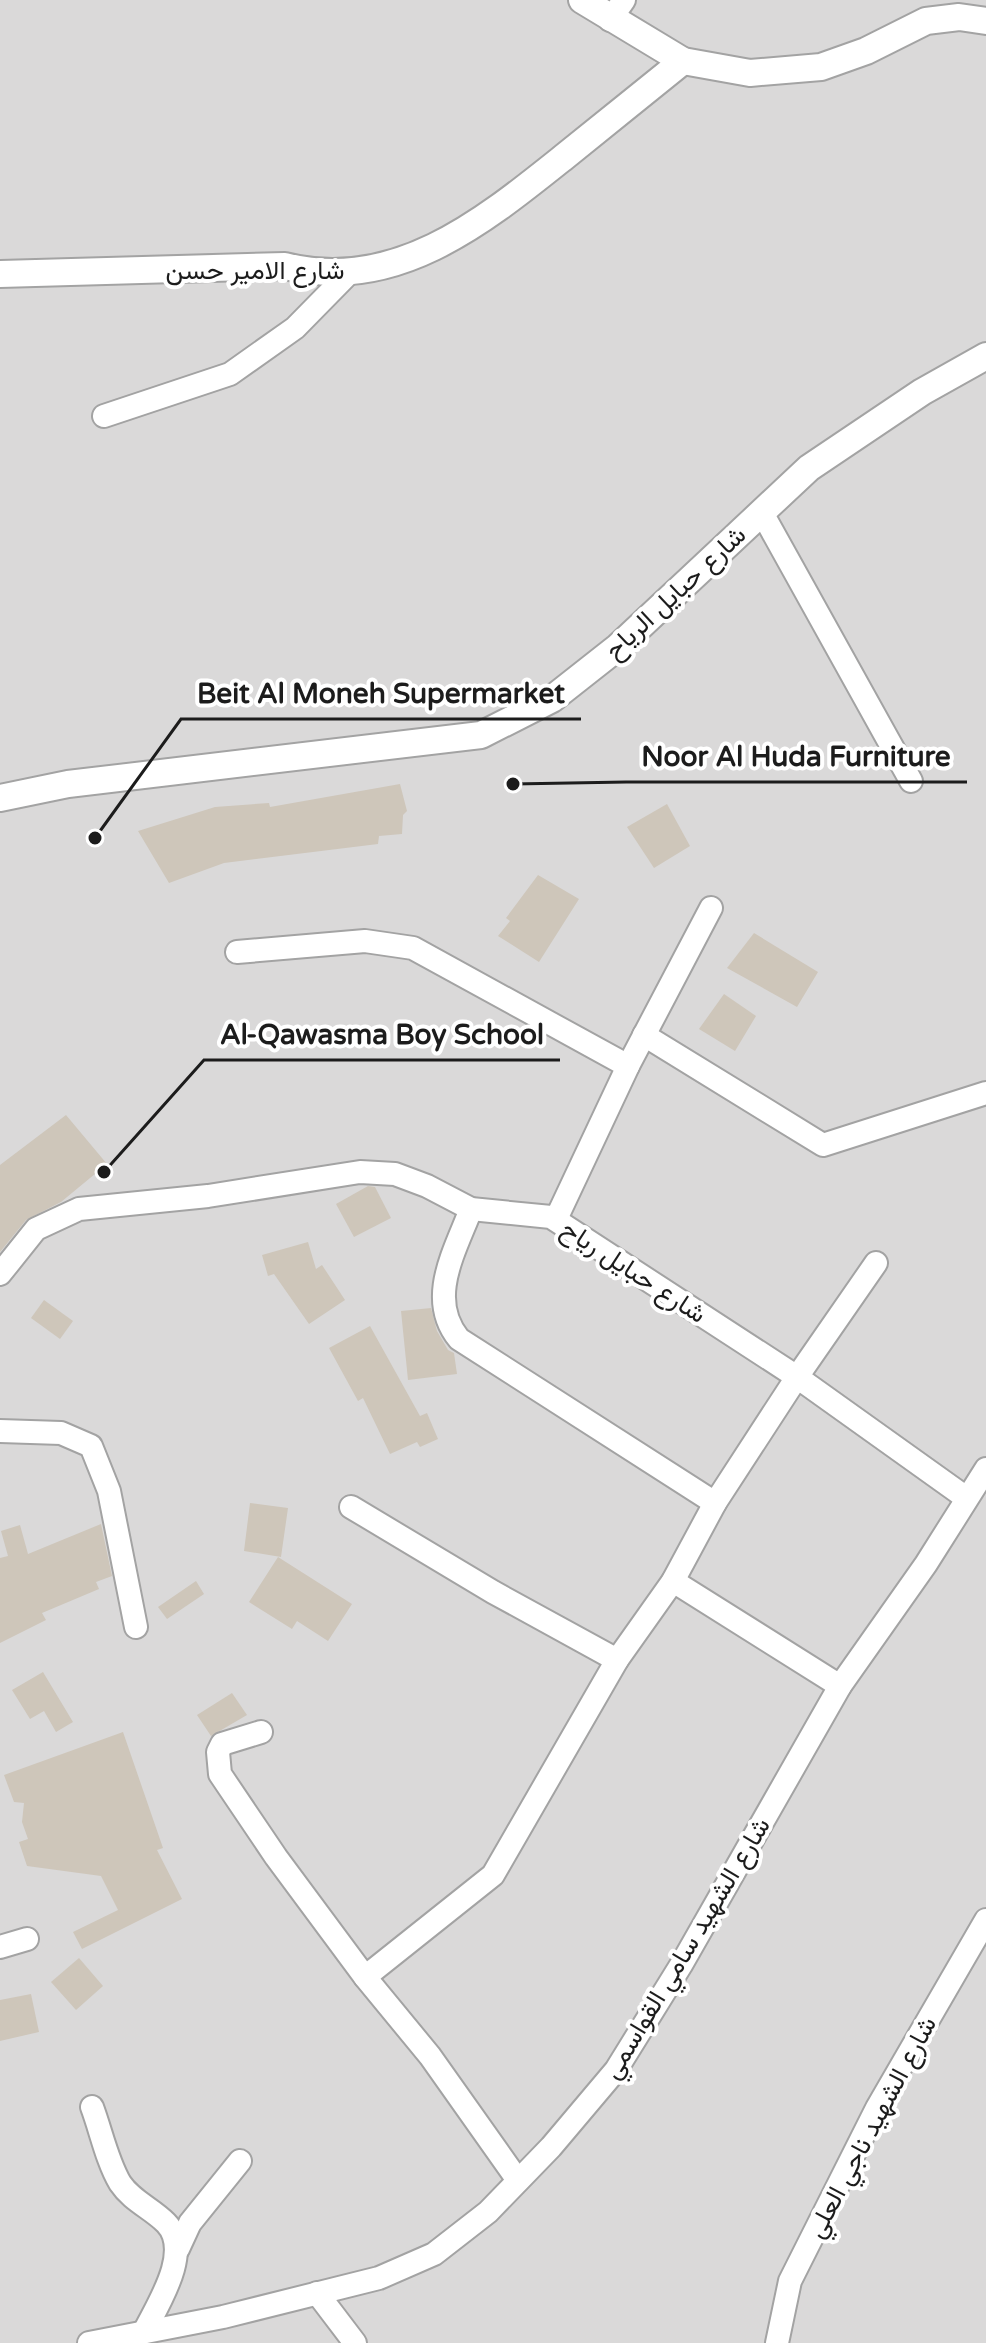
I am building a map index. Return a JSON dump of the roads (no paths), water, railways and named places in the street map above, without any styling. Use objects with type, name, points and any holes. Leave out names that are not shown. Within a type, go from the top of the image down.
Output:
[{"type":"street","points":[[582,0],[617,10],[683,61],[750,73],[797,72],[844,60],[926,21],[959,17],[986,21]]},
{"type":"street","name":"شارع الامير حسن","points":[[0,274],[285,266],[310,271],[351,271],[432,249],[490,217],[683,61]]},
{"type":"street","points":[[104,416],[230,374],[295,328],[351,271]]},
{"type":"street","name":"شارع حبايل الرياح","points":[[0,798],[68,784],[481,735],[552,699],[618,647],[809,468],[922,392],[986,356]]},
{"type":"street","points":[[761,511],[911,781]]},
{"type":"street","points":[[556,1219],[628,1066],[711,908]]},
{"type":"street","points":[[237,952],[365,941],[405,945],[428,954],[628,1066]]},
{"type":"street","points":[[644,1035],[823,1145],[986,1093]]},
{"type":"street","name":"شارع حبايل رياح","points":[[0,1274],[36,1229],[79,1209],[208,1196],[369,1172],[411,1179],[471,1209],[556,1219],[797,1377],[965,1497]]},
{"type":"street","points":[[471,1209],[442,1296],[446,1319],[459,1339],[715,1503]]},
{"type":"street","points":[[365,1977],[493,1875],[617,1660],[673,1581],[715,1503],[876,1263]]},
{"type":"street","points":[[0,1431],[61,1433],[91,1446],[109,1491],[136,1627]]},
{"type":"street","name":"شارع الشهيد سامي القواسمي","points":[[89,2343],[223,2317],[395,2272],[434,2254],[475,2224],[551,2147],[616,2070],[681,1965],[840,1686],[926,1564],[965,1497],[986,1469]]},
{"type":"street","points":[[351,1507],[505,1599],[617,1660]]},
{"type":"street","points":[[673,1581],[840,1686]]},
{"type":"street","points":[[261,1732],[222,1744],[218,1752],[220,1774],[365,1977],[430,2056],[517,2179]]},
{"type":"street","name":"شارع الشهيد ناجي العلي","points":[[777,2343],[790,2281],[877,2108],[986,1920]]},
{"type":"street","points":[[0,1947],[27,1939]]},
{"type":"street","points":[[92,2107],[118,2181],[131,2198],[168,2225],[178,2249]]},
{"type":"street","points":[[144,2332],[164,2293],[190,2223],[240,2161]]},
{"type":"street","points":[[317,2293],[355,2343]]},
{"type":"place","name":"Noor Al Huda Furniture","points":[[513,784]]},
{"type":"place","name":"Beit Al Moneh Supermarket","points":[[95,838]]},
{"type":"place","name":"Al-Qawasma Boy School","points":[[104,1172]]}]
